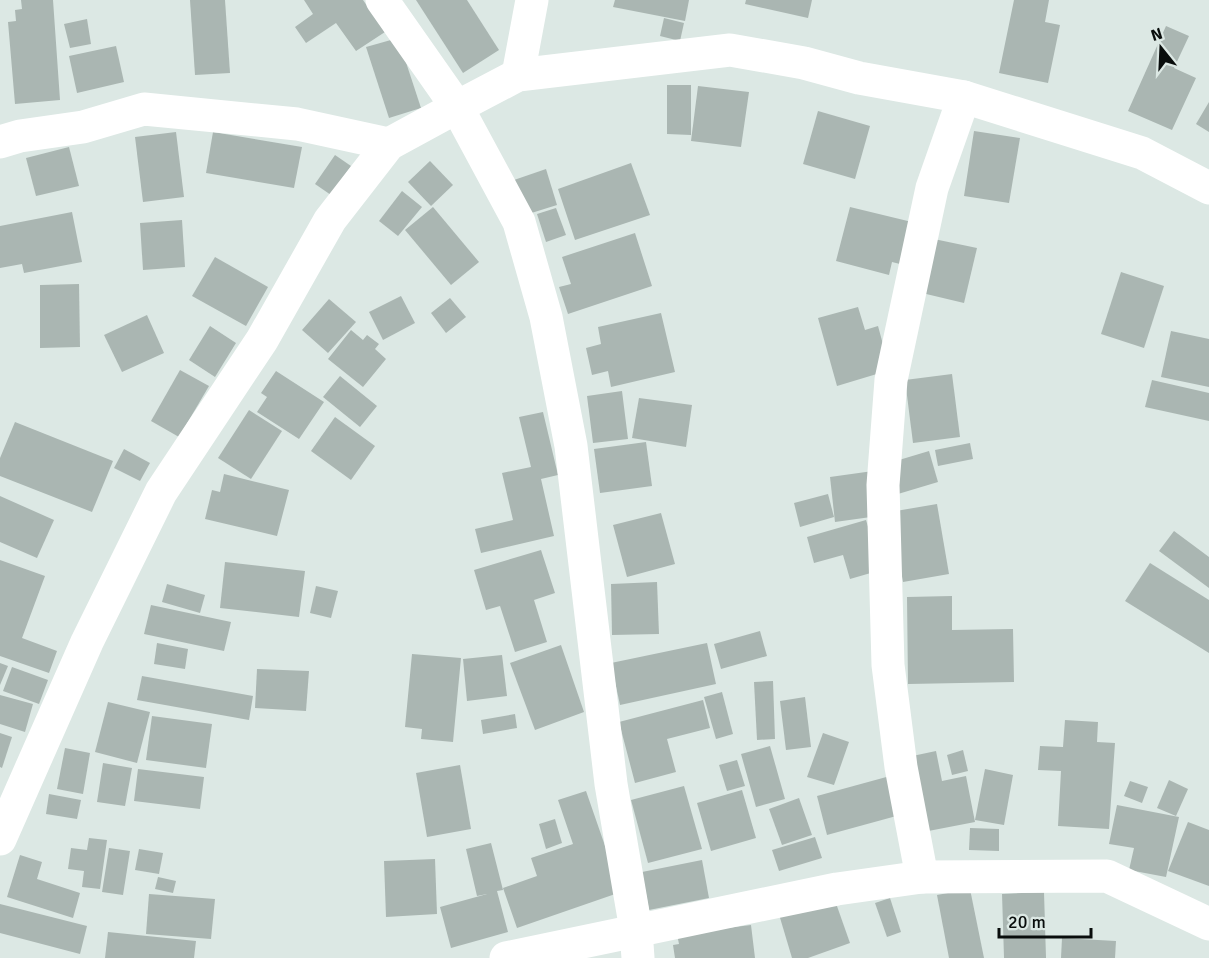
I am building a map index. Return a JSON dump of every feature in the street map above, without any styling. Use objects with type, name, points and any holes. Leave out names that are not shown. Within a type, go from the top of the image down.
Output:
[{"type":"street","points":[[382,0],[457,107],[519,222],[546,317],[571,446],[611,784],[637,944]]},
{"type":"street","points":[[518,75],[532,0]]},
{"type":"street","points":[[0,839],[87,642],[161,492],[262,340],[330,220],[390,144],[457,107],[518,75],[730,50],[804,63],[859,78],[964,97],[1142,153],[1209,188]]},
{"type":"street","points":[[922,877],[901,767],[888,665],[883,485],[891,380],[932,188],[964,97]]},
{"type":"street","points":[[0,142],[20,136],[83,127],[144,109],[297,124],[390,144]]},
{"type":"street","points":[[506,958],[637,944],[837,889],[922,877],[1107,876],[1209,924]]},
{"type":"building","points":[[21,0],[53,0],[60,100],[15,104],[8,22],[16,21],[15,10],[22,9]]},
{"type":"building","points":[[190,0],[225,0],[230,73],[195,75]]},
{"type":"building","points":[[304,0],[363,0],[385,32],[356,51],[336,23],[306,43],[295,27],[313,14]]},
{"type":"building","points":[[416,0],[467,0],[499,50],[463,73]]},
{"type":"building","points":[[615,0],[689,0],[685,21],[613,7]]},
{"type":"building","points":[[746,0],[812,0],[808,18],[745,4]]},
{"type":"building","points":[[1014,0],[1049,0],[1045,22],[1060,25],[1048,83],[999,73]]},
{"type":"building","points":[[664,18],[684,23],[680,41],[660,36]]},
{"type":"building","points":[[87,19],[91,44],[70,48],[64,24]]},
{"type":"building","points":[[1166,26],[1189,36],[1174,68],[1196,78],[1172,130],[1128,111]]},
{"type":"building","points":[[398,38],[421,108],[389,118],[366,47]]},
{"type":"building","points":[[116,46],[124,82],[77,93],[69,56]]},
{"type":"building","points":[[667,85],[691,85],[691,135],[667,134]]},
{"type":"building","points":[[698,86],[749,92],[741,147],[691,141]]},
{"type":"building","points":[[1209,102],[1209,132],[1196,124]]},
{"type":"building","points":[[818,111],[870,126],[855,179],[803,164]]},
{"type":"building","points":[[974,131],[1020,138],[1009,203],[964,196]]},
{"type":"building","points":[[176,132],[184,197],[143,202],[135,137]]},
{"type":"building","points":[[213,132],[302,147],[294,188],[206,173]]},
{"type":"building","points":[[69,147],[79,186],[36,196],[26,158]]},
{"type":"building","points":[[335,155],[351,166],[331,195],[315,184]]},
{"type":"building","points":[[430,161],[453,185],[431,206],[408,182]]},
{"type":"building","points":[[631,163],[650,215],[575,240],[558,189]]},
{"type":"building","points":[[546,169],[557,205],[525,215],[514,180]]},
{"type":"building","points":[[402,191],[422,207],[398,236],[379,221]]},
{"type":"building","points":[[433,207],[479,262],[451,285],[405,230]]},
{"type":"building","points":[[850,207],[916,223],[904,265],[892,262],[889,275],[836,261]]},
{"type":"building","points":[[556,208],[566,235],[546,242],[537,214]]},
{"type":"building","points":[[72,212],[82,262],[24,273],[22,264],[0,268],[0,226]]},
{"type":"building","points":[[182,220],[185,267],[143,270],[140,223]]},
{"type":"building","points":[[635,233],[652,286],[568,314],[559,287],[571,284],[562,257]]},
{"type":"building","points":[[934,239],[977,248],[964,303],[922,293]]},
{"type":"building","points":[[215,257],[268,287],[246,326],[192,296]]},
{"type":"building","points":[[1121,272],[1164,286],[1144,348],[1101,334]]},
{"type":"building","points":[[79,284],[80,347],[40,348],[40,285]]},
{"type":"building","points":[[401,296],[415,323],[383,340],[369,312]]},
{"type":"building","points":[[450,298],[466,317],[446,333],[431,313]]},
{"type":"building","points":[[329,299],[356,322],[328,353],[302,330]]},
{"type":"building","points":[[858,307],[865,330],[878,326],[890,370],[837,386],[818,318]]},
{"type":"building","points":[[661,313],[675,372],[611,387],[608,371],[592,375],[586,348],[601,344],[598,327]]},
{"type":"building","points":[[147,315],[164,353],[122,372],[104,335]]},
{"type":"building","points":[[210,326],[236,343],[215,377],[189,360]]},
{"type":"building","points":[[351,330],[363,340],[367,335],[379,344],[375,349],[386,359],[363,387],[328,359]]},
{"type":"building","points":[[1171,331],[1209,339],[1209,387],[1161,377]]},
{"type":"building","points":[[180,370],[209,386],[179,437],[151,421]]},
{"type":"building","points":[[276,371],[324,402],[299,439],[257,412],[267,397],[261,393]]},
{"type":"building","points":[[952,374],[960,437],[913,443],[905,380]]},
{"type":"building","points":[[340,376],[377,406],[360,427],[323,397]]},
{"type":"building","points":[[1152,380],[1209,393],[1209,421],[1145,407]]},
{"type":"building","points":[[622,391],[628,439],[593,443],[587,396]]},
{"type":"building","points":[[639,398],[692,405],[686,447],[632,438]]},
{"type":"building","points":[[249,410],[282,431],[251,479],[218,458]]},
{"type":"building","points":[[543,412],[558,475],[541,479],[554,536],[481,553],[475,529],[513,520],[502,473],[531,467],[519,417]]},
{"type":"building","points":[[335,417],[375,446],[351,480],[311,451]]},
{"type":"building","points":[[15,422],[113,461],[92,512],[0,476],[0,458]]},
{"type":"building","points":[[646,442],[652,486],[600,493],[594,449]]},
{"type":"building","points":[[970,443],[973,459],[938,466],[935,450]]},
{"type":"building","points":[[124,449],[150,463],[140,481],[114,468]]},
{"type":"building","points":[[929,451],[938,482],[898,494],[889,463]]},
{"type":"building","points":[[873,471],[878,516],[835,522],[830,477]]},
{"type":"building","points":[[224,474],[289,490],[277,536],[205,519],[212,490],[220,492]]},
{"type":"building","points":[[828,494],[834,517],[800,527],[794,503]]},
{"type":"building","points":[[0,496],[54,520],[37,558],[0,542]]},
{"type":"building","points":[[937,504],[949,574],[903,582],[890,512]]},
{"type":"building","points":[[661,513],[675,564],[627,577],[613,525]]},
{"type":"building","points":[[866,520],[881,570],[850,579],[843,555],[814,563],[807,537]]},
{"type":"building","points":[[1174,531],[1209,557],[1209,588],[1159,551]]},
{"type":"building","points":[[541,550],[555,593],[534,600],[547,642],[515,652],[500,606],[486,610],[474,570]]},
{"type":"building","points":[[0,560],[45,576],[22,638],[57,651],[49,673],[0,656]]},
{"type":"building","points":[[225,562],[305,571],[299,617],[220,608]]},
{"type":"building","points":[[1150,563],[1209,600],[1209,653],[1125,601]]},
{"type":"building","points":[[657,582],[659,634],[612,635],[611,584]]},
{"type":"building","points":[[167,584],[205,595],[200,613],[162,602]]},
{"type":"building","points":[[316,586],[338,591],[331,618],[310,613]]},
{"type":"building","points":[[952,596],[952,630],[1013,629],[1014,682],[908,684],[907,597]]},
{"type":"building","points":[[151,605],[231,622],[224,651],[144,634]]},
{"type":"building","points":[[760,631],[767,656],[721,669],[714,644]]},
{"type":"building","points":[[157,643],[188,649],[185,669],[154,664]]},
{"type":"building","points":[[707,643],[716,684],[620,705],[611,663]]},
{"type":"building","points":[[561,645],[584,712],[535,730],[510,663]]},
{"type":"building","points":[[412,654],[461,658],[453,742],[421,739],[422,729],[405,727]]},
{"type":"building","points":[[502,655],[507,696],[467,701],[463,659]]},
{"type":"building","points":[[0,663],[8,666],[0,685]]},
{"type":"building","points":[[12,667],[48,680],[39,704],[3,691]]},
{"type":"building","points":[[257,669],[309,671],[306,711],[255,708]]},
{"type":"building","points":[[142,676],[253,696],[249,720],[137,700]]},
{"type":"building","points":[[773,681],[775,739],[757,740],[754,682]]},
{"type":"building","points":[[722,692],[733,734],[716,739],[704,697]]},
{"type":"building","points":[[0,695],[33,704],[25,732],[0,724]]},
{"type":"building","points":[[805,697],[811,747],[786,750],[780,701]]},
{"type":"building","points":[[703,700],[710,728],[667,739],[676,772],[635,783],[619,722]]},
{"type":"building","points":[[108,702],[150,712],[137,763],[95,752]]},
{"type":"building","points":[[515,714],[517,728],[483,734],[481,720]]},
{"type":"building","points":[[152,716],[212,724],[206,768],[146,760]]},
{"type":"building","points":[[1065,720],[1098,722],[1097,742],[1115,743],[1109,829],[1058,826],[1061,771],[1038,770],[1040,746],[1063,747]]},
{"type":"building","points":[[0,733],[12,737],[2,768],[0,767]]},
{"type":"building","points":[[823,733],[849,742],[834,785],[807,777]]},
{"type":"building","points":[[770,746],[785,799],[756,807],[741,754]]},
{"type":"building","points":[[65,748],[90,753],[83,794],[57,789]]},
{"type":"building","points":[[963,750],[968,771],[952,775],[947,755]]},
{"type":"building","points":[[936,751],[942,781],[966,776],[975,822],[918,833],[903,758]]},
{"type":"building","points":[[737,760],[745,786],[727,791],[719,765]]},
{"type":"building","points":[[103,763],[132,768],[125,806],[97,802]]},
{"type":"building","points":[[460,765],[471,829],[427,837],[416,773]]},
{"type":"building","points":[[138,769],[204,777],[200,809],[134,801]]},
{"type":"building","points":[[985,769],[1013,775],[1004,825],[975,820]]},
{"type":"building","points":[[890,776],[900,815],[827,835],[817,796]]},
{"type":"building","points":[[1169,780],[1188,789],[1176,816],[1157,808]]},
{"type":"building","points":[[1130,781],[1148,787],[1142,803],[1124,796]]},
{"type":"building","points":[[684,786],[702,849],[648,863],[631,800]]},
{"type":"building","points":[[742,790],[756,838],[711,851],[697,803]]},
{"type":"building","points":[[586,791],[621,892],[517,928],[503,888],[537,876],[531,858],[573,844],[558,800]]},
{"type":"building","points":[[49,794],[81,800],[77,819],[46,814]]},
{"type":"building","points":[[799,798],[812,835],[782,845],[769,809]]},
{"type":"building","points":[[1117,805],[1179,817],[1166,877],[1129,870],[1134,848],[1109,844]]},
{"type":"building","points":[[555,819],[562,843],[546,849],[539,824]]},
{"type":"building","points":[[1188,822],[1209,830],[1209,886],[1168,871]]},
{"type":"building","points":[[970,828],[999,829],[999,851],[969,850]]},
{"type":"building","points":[[815,837],[822,858],[779,871],[772,850]]},
{"type":"building","points":[[89,838],[107,840],[100,889],[82,887],[84,871],[68,869],[71,848],[87,850]]},
{"type":"building","points":[[491,843],[503,890],[497,891],[508,932],[451,948],[440,907],[487,894],[477,896],[466,849]]},
{"type":"building","points":[[109,848],[130,851],[123,895],[102,892]]},
{"type":"building","points":[[139,849],[163,853],[159,874],[135,870]]},
{"type":"building","points":[[20,855],[42,862],[37,879],[80,893],[73,918],[7,897]]},
{"type":"building","points":[[435,859],[437,914],[386,917],[384,861]]},
{"type":"building","points":[[702,860],[709,898],[649,910],[642,872]]},
{"type":"building","points":[[158,877],[176,881],[173,893],[155,889]]},
{"type":"building","points":[[970,889],[984,958],[949,958],[937,895]]},
{"type":"building","points":[[832,892],[850,943],[808,958],[792,958],[778,911]]},
{"type":"building","points":[[1044,892],[1046,958],[1004,958],[1002,894]]},
{"type":"building","points":[[149,894],[215,899],[211,939],[146,934]]},
{"type":"building","points":[[890,898],[901,932],[887,937],[875,903]]},
{"type":"building","points":[[0,904],[87,926],[80,954],[0,933]]},
{"type":"building","points":[[751,925],[755,958],[675,958],[673,945],[679,944],[677,934]]},
{"type":"building","points":[[108,932],[196,941],[194,958],[105,958]]},
{"type":"building","points":[[1062,938],[1116,941],[1115,958],[1061,958]]}]
